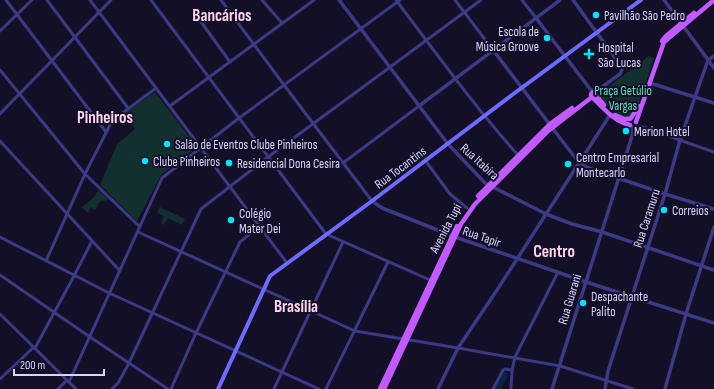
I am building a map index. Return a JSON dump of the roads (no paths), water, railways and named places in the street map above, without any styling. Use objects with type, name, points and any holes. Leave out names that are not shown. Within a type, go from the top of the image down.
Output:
[{"type":"main road","name":"Rua Tocantins","points":[[218,389],[270,276],[641,0]]},
{"type":"main road","points":[[594,94],[610,115],[617,120],[630,125],[628,122],[633,120],[650,83],[664,42],[686,19],[709,0]]},
{"type":"main road","points":[[633,120],[661,42],[666,36],[714,0]]},
{"type":"main road","points":[[594,94],[614,115],[624,119],[633,120]]},
{"type":"main road","name":"Avenida Tupi","points":[[384,389],[430,280],[469,210],[518,155],[551,126],[594,94]]},
{"type":"main road","name":"Avenida Tupi","points":[[380,389],[405,340],[467,208],[551,126]]},
{"type":"street","points":[[6,0],[106,132]]},
{"type":"street","points":[[0,31],[32,0]]},
{"type":"street","points":[[48,0],[128,108]]},
{"type":"street","points":[[90,0],[288,263]]},
{"type":"street","points":[[0,114],[110,0]]},
{"type":"street","points":[[151,0],[326,234],[430,280]]},
{"type":"street","name":"Rua Tapir","points":[[221,0],[284,86],[372,201],[382,208],[454,237],[586,282],[714,323]]},
{"type":"street","points":[[262,0],[282,23]]},
{"type":"street","points":[[170,106],[314,0]]},
{"type":"street","name":"Rua Itabira","points":[[339,0],[448,144],[490,186],[546,214],[572,224],[602,232],[714,270]]},
{"type":"street","points":[[455,0],[563,142],[586,167],[664,194],[714,209]]},
{"type":"street","points":[[112,389],[118,383],[129,362],[181,252],[198,212],[268,157],[481,0]]},
{"type":"street","points":[[522,0],[594,94],[620,74],[622,70],[621,66],[573,0]]},
{"type":"street","points":[[343,163],[560,0]]},
{"type":"street","points":[[664,0],[714,68]]},
{"type":"street","points":[[58,389],[68,381],[90,337],[162,178],[239,118],[398,1],[426,41],[484,116],[518,155]]},
{"type":"street","points":[[194,12],[230,62]]},
{"type":"street","points":[[708,60],[714,56]]},
{"type":"street","name":"Rua Caramuru","points":[[605,389],[606,380],[680,140],[708,60]]},
{"type":"street","points":[[0,70],[85,174],[140,227]]},
{"type":"street","points":[[650,83],[714,103]]},
{"type":"street","points":[[46,261],[68,215],[85,174],[112,121],[156,88]]},
{"type":"street","points":[[438,389],[458,348],[610,115]]},
{"type":"street","points":[[633,120],[640,126],[714,152]]},
{"type":"street","points":[[630,125],[633,128],[633,133]]},
{"type":"street","points":[[633,133],[636,128],[640,126]]},
{"type":"street","name":"Rua Guarani","points":[[552,389],[633,133]]},
{"type":"street","points":[[0,141],[120,271]]},
{"type":"street","points":[[425,160],[450,194],[467,208]]},
{"type":"street","points":[[0,274],[90,337],[170,389],[240,242],[260,226]]},
{"type":"street","points":[[665,389],[686,314],[714,227]]},
{"type":"street","points":[[138,232],[355,331],[515,357],[560,366],[634,389]]},
{"type":"street","points":[[0,237],[109,293],[319,389]]},
{"type":"street","points":[[0,379],[34,348],[55,313],[92,241]]},
{"type":"street","points":[[274,389],[343,242]]},
{"type":"street","points":[[326,389],[388,262]]},
{"type":"street","points":[[511,389],[512,370],[515,357],[558,272]]},
{"type":"street","points":[[0,314],[76,389]]},
{"type":"street","points":[[493,389],[503,370],[512,370]]},
{"type":"waterway","points":[[497,389],[505,375]]},
{"type":"place","name":"Pavilhão São Pedro","points":[[596,15]]},
{"type":"place","name":"Escola de Música Groove","points":[[547,38]]},
{"type":"place","name":"Hospital São Lucas","points":[[589,54]]},
{"type":"place","name":"Merion Hotel","points":[[626,131]]},
{"type":"place","name":"Salão de Eventos Clube Pinheiros","points":[[167,144]]},
{"type":"place","name":"Clube Pinheiros","points":[[145,161]]},
{"type":"place","name":"Residencial Dona Cesira","points":[[229,163]]},
{"type":"place","name":"Centro Empresarial Montecarlo","points":[[568,164]]},
{"type":"place","name":"Correios","points":[[664,210]]},
{"type":"place","name":"Colégio Mater Dei","points":[[231,220]]},
{"type":"place","name":"Despachante Palito","points":[[583,303]]},
{"type":"district","name":"Bancários","points":[[222,15]]},
{"type":"district","name":"Pinheiros","points":[[105,117]]},
{"type":"district","name":"Centro","points":[[554,251]]},
{"type":"district","name":"Brasília","points":[[296,306]]},
{"type":"park label","name":"Praça Getúlio Vargas","points":[[623,98]]}]
